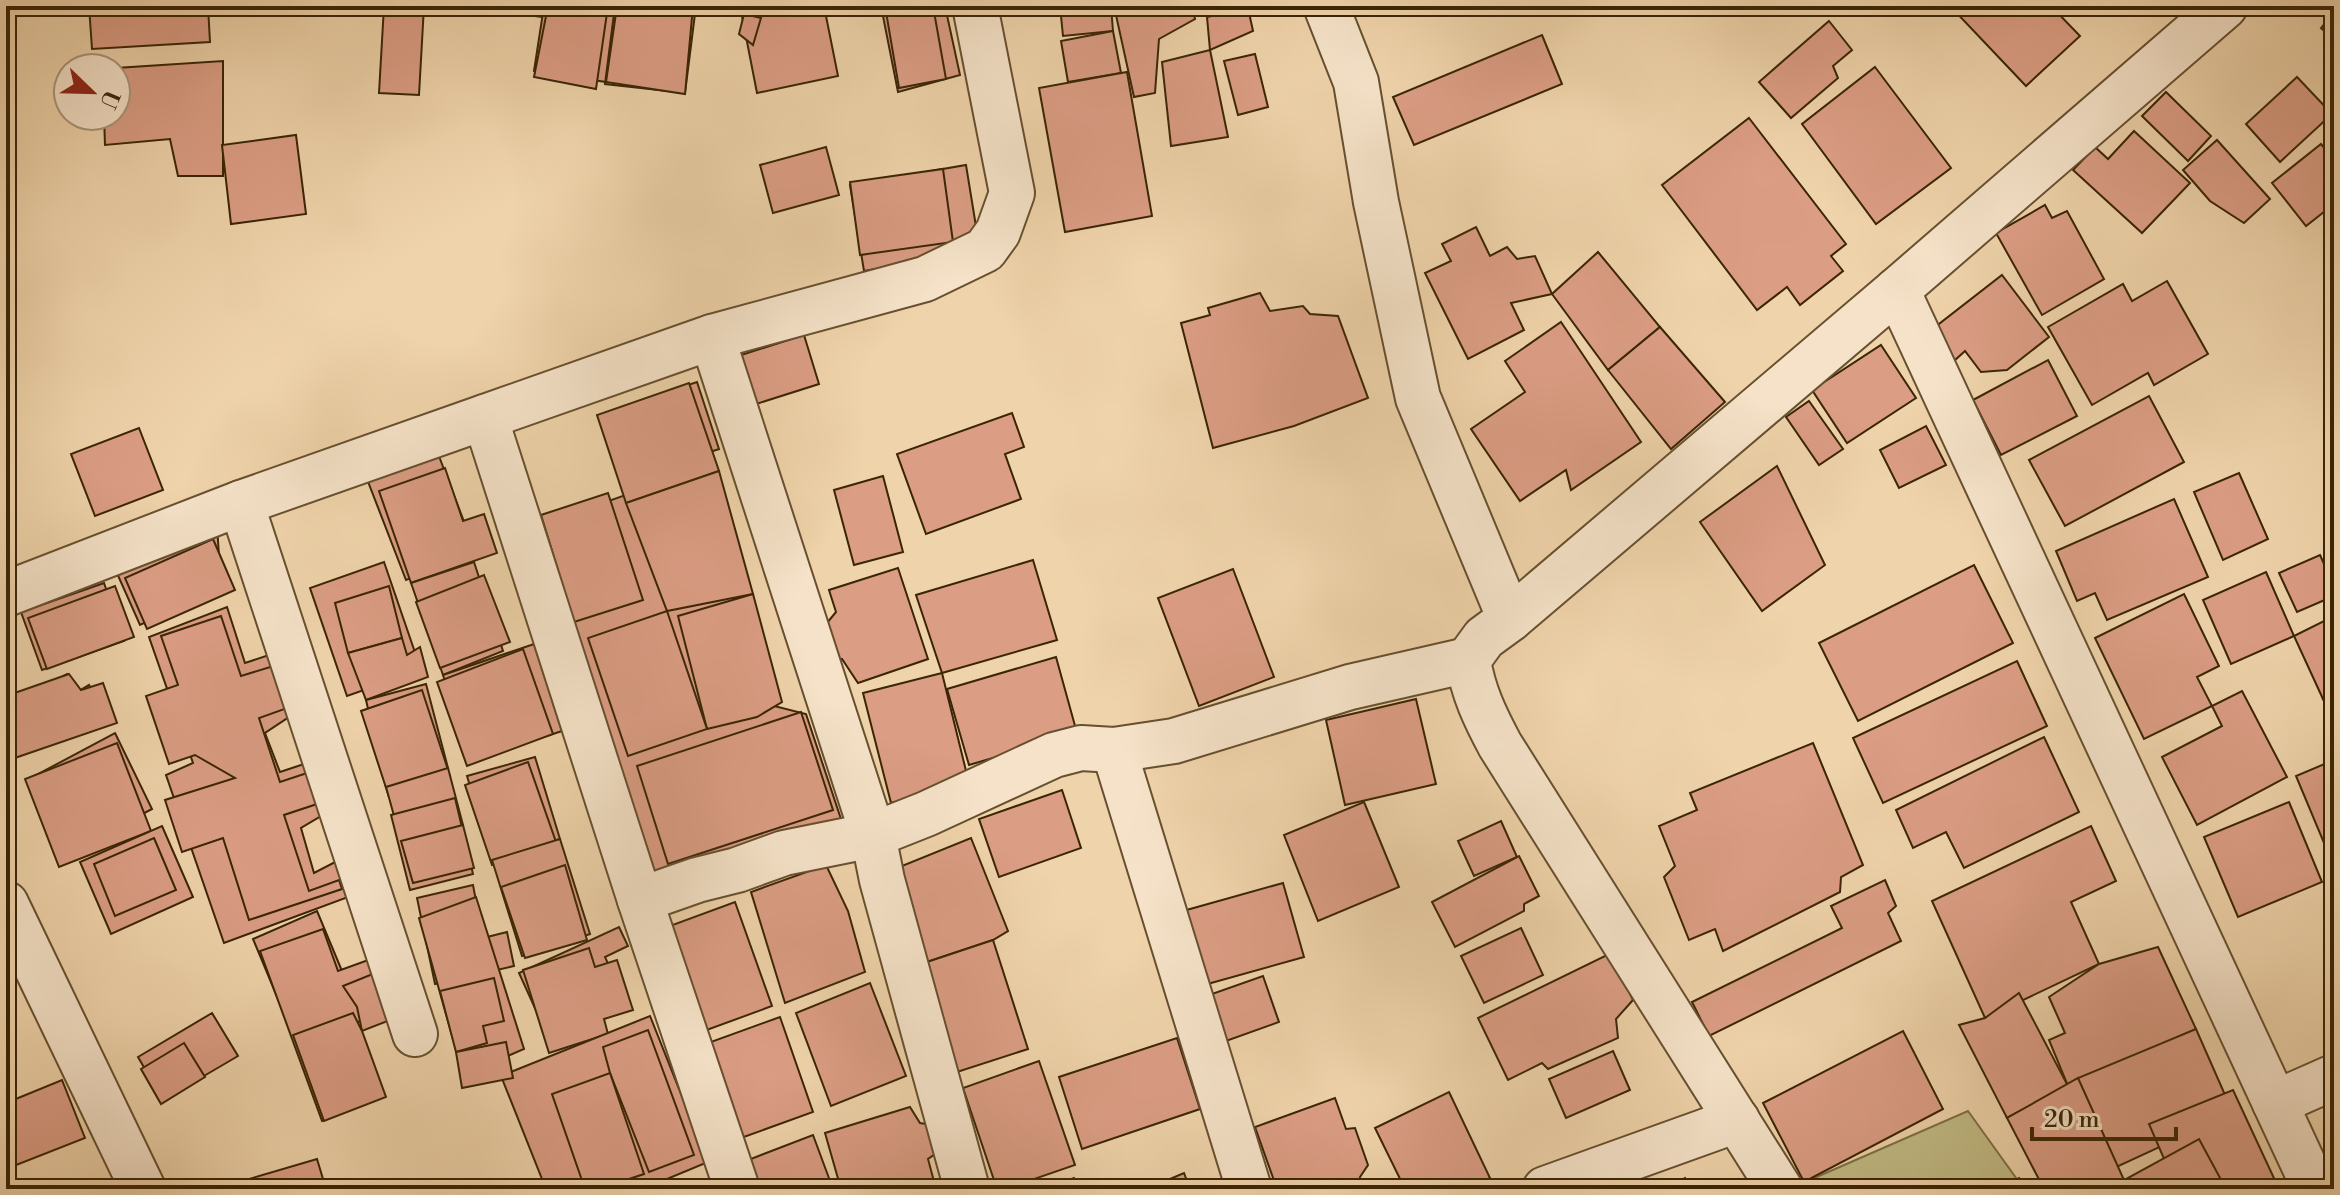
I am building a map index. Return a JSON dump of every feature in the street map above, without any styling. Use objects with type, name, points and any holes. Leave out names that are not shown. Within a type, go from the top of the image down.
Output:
[{"type":"street","points":[[6,594],[241,503],[712,337],[925,279],[985,250],[998,232],[1012,193],[975,6]]},
{"type":"street","points":[[1326,6],[1356,82],[1376,202],[1418,398],[1510,619]]},
{"type":"street","points":[[640,900],[784,853],[873,835],[1054,755],[1081,748],[1114,750],[1174,741],[1350,687],[1468,660],[1484,638],[1897,290],[2225,6]]},
{"type":"street","points":[[1897,290],[2315,1189]]},
{"type":"street","points":[[712,337],[873,835],[882,880],[967,1189]]},
{"type":"street","points":[[485,417],[640,900],[737,1189]]},
{"type":"street","points":[[241,503],[415,1034]]},
{"type":"street","points":[[1468,660],[1480,708],[1500,745],[1780,1189]]},
{"type":"street","points":[[1114,750],[1249,1189]]},
{"type":"street","points":[[12,929],[143,1189]]},
{"type":"street","points":[[2275,1103],[2334,1077]]},
{"type":"street","points":[[1545,1189],[1737,1120]]},
{"type":"shaded area","points":[[1968,1111],[2024,1189],[1818,1189],[1812,1179]]},
{"type":"building","points":[[89,6],[208,6],[210,42],[92,49]]},
{"type":"building","points":[[277,6],[337,6],[336,14],[277,16]]},
{"type":"building","points":[[384,6],[424,6],[419,95],[379,93]]},
{"type":"building","points":[[470,6],[544,6],[542,17]]},
{"type":"building","points":[[481,6],[540,6],[539,13]]},
{"type":"building","points":[[544,6],[617,6],[606,82],[534,71]]},
{"type":"building","points":[[548,6],[608,6],[596,89],[534,77]]},
{"type":"building","points":[[615,6],[696,6],[685,93],[605,84]]},
{"type":"building","points":[[617,6],[693,6],[685,94],[606,82]]},
{"type":"building","points":[[740,6],[824,6],[838,76],[757,93]]},
{"type":"building","points":[[881,6],[945,6],[960,75],[898,92]]},
{"type":"building","points":[[885,6],[933,6],[946,79],[899,88]]},
{"type":"building","points":[[1060,6],[1111,6],[1113,31],[1063,36]]},
{"type":"building","points":[[1114,6],[1192,6],[1195,19],[1159,39],[1155,93],[1134,97]]},
{"type":"building","points":[[1950,6],[2051,6],[2080,36],[2026,86]]},
{"type":"building","points":[[1248,8],[1253,31],[1210,50],[1207,17]]},
{"type":"building","points":[[2334,12],[2334,39],[2321,28]]},
{"type":"building","points":[[744,14],[761,18],[753,45],[739,34]]},
{"type":"building","points":[[1829,21],[1852,50],[1833,66],[1838,78],[1791,118],[1759,82]]},
{"type":"building","points":[[1113,31],[1121,73],[1068,82],[1061,41]]},
{"type":"building","points":[[1542,35],[1562,84],[1414,145],[1393,97]]},
{"type":"building","points":[[1210,50],[1228,137],[1171,146],[1162,62]]},
{"type":"building","points":[[1255,54],[1268,107],[1238,115],[1224,61]]},
{"type":"building","points":[[223,61],[223,176],[178,176],[170,139],[105,145],[105,132],[132,132],[132,67]]},
{"type":"building","points":[[1875,67],[1951,168],[1876,224],[1802,124]]},
{"type":"building","points":[[1127,72],[1152,216],[1065,232],[1039,88]]},
{"type":"building","points":[[2297,77],[2332,114],[2280,162],[2246,124]]},
{"type":"building","points":[[2166,92],[2211,136],[2188,161],[2142,116]]},
{"type":"building","points":[[1749,118],[1846,244],[1831,256],[1843,271],[1800,305],[1787,287],[1757,310],[1662,185]]},
{"type":"building","points":[[2134,131],[2190,183],[2142,233],[2073,170],[2095,147],[2108,159]]},
{"type":"building","points":[[296,135],[306,214],[231,224],[222,145]]},
{"type":"building","points":[[2217,140],[2270,199],[2244,223],[2210,201],[2183,170]]},
{"type":"building","points":[[2321,144],[2334,160],[2334,204],[2306,226],[2272,183]]},
{"type":"building","points":[[826,147],[839,195],[773,213],[760,165]]},
{"type":"building","points":[[966,165],[980,251],[864,271],[850,185]]},
{"type":"building","points":[[943,169],[953,242],[860,255],[850,182]]},
{"type":"building","points":[[2045,205],[2052,218],[2067,211],[2104,279],[2042,315],[1996,233]]},
{"type":"building","points":[[1476,227],[1490,256],[1507,247],[1517,259],[1535,256],[1552,294],[1511,303],[1524,330],[1468,359],[1425,273],[1451,261],[1442,244]]},
{"type":"building","points":[[1598,252],[1660,327],[1608,370],[1552,294]]},
{"type":"building","points":[[2002,275],[2049,337],[2007,370],[1981,372],[1965,351],[1954,361],[1930,331]]},
{"type":"building","points":[[2167,281],[2208,354],[2154,385],[2148,373],[2092,405],[2048,327],[2123,284],[2132,301]]},
{"type":"building","points":[[1260,293],[1270,311],[1303,306],[1310,314],[1338,316],[1368,398],[1294,426],[1213,448],[1181,323],[1210,315],[1208,308]]},
{"type":"building","points":[[1561,322],[1641,442],[1571,490],[1566,470],[1520,501],[1471,429],[1525,392],[1505,361]]},
{"type":"building","points":[[1660,327],[1725,402],[1671,449],[1608,370]]},
{"type":"building","points":[[804,335],[819,384],[753,405],[738,356]]},
{"type":"building","points":[[1881,345],[1916,398],[1847,443],[1812,390]]},
{"type":"building","points":[[2048,360],[2077,416],[2001,455],[1973,400]]},
{"type":"building","points":[[697,382],[719,449],[689,459],[770,705],[806,714],[841,819],[658,881],[540,525],[643,489],[617,409]]},
{"type":"building","points":[[689,383],[719,471],[626,503],[597,415]]},
{"type":"building","points":[[2149,396],[2184,462],[2065,526],[2029,460]]},
{"type":"building","points":[[1809,401],[1843,449],[1819,465],[1786,417]]},
{"type":"building","points":[[1012,413],[1024,447],[1005,454],[1021,499],[926,534],[897,454]]},
{"type":"building","points":[[1926,426],[1946,465],[1899,488],[1880,450]]},
{"type":"building","points":[[139,428],[163,490],[95,516],[71,454]]},
{"type":"building","points":[[437,451],[476,553],[406,580],[367,479]]},
{"type":"building","points":[[1777,466],[1825,565],[1762,611],[1700,522]]},
{"type":"building","points":[[445,468],[463,521],[484,514],[497,553],[411,583],[379,491]]},
{"type":"building","points":[[719,471],[753,594],[667,611],[626,503]]},
{"type":"building","points":[[2239,473],[2268,539],[2223,560],[2194,492]]},
{"type":"building","points":[[883,476],[903,552],[854,565],[834,490]]},
{"type":"building","points":[[608,493],[643,600],[574,622],[541,515]]},
{"type":"building","points":[[2174,499],[2208,577],[2107,620],[2095,593],[2077,601],[2056,551]]},
{"type":"building","points":[[217,525],[221,587],[140,625],[116,571]]},
{"type":"building","points":[[213,539],[235,590],[147,629],[125,578]]},
{"type":"building","points":[[2320,555],[2334,586],[2334,596],[2297,612],[2279,573]]},
{"type":"building","points":[[1033,560],[1057,640],[942,673],[916,595]]},
{"type":"building","points":[[384,562],[421,670],[347,696],[310,588]]},
{"type":"building","points":[[474,562],[503,651],[443,675],[411,583]]},
{"type":"building","points":[[1974,565],[2013,643],[1858,721],[1819,643]]},
{"type":"building","points":[[898,568],[928,659],[858,683],[842,659],[827,658],[822,629],[836,612],[829,590]]},
{"type":"building","points":[[1233,569],[1274,677],[1199,706],[1158,598]]},
{"type":"building","points":[[2266,572],[2294,636],[2231,664],[2203,600]]},
{"type":"building","points":[[484,575],[510,642],[440,668],[416,602]]},
{"type":"building","points":[[104,583],[124,641],[42,670],[21,612]]},
{"type":"building","points":[[115,586],[134,637],[47,669],[28,618]]},
{"type":"building","points":[[389,586],[402,638],[348,653],[335,603]]},
{"type":"building","points":[[753,594],[782,702],[757,717],[707,729],[678,616]]},
{"type":"building","points":[[2184,594],[2219,666],[2197,677],[2212,706],[2144,739],[2095,638]]},
{"type":"building","points":[[227,607],[245,663],[272,654],[295,713],[265,733],[280,772],[307,763],[326,813],[301,828],[314,873],[341,859],[351,896],[224,943],[166,775],[193,763],[149,637]]},
{"type":"building","points":[[667,611],[707,729],[628,756],[588,638]]},
{"type":"building","points":[[221,616],[241,676],[280,664],[293,706],[259,718],[280,782],[307,773],[317,804],[284,815],[309,891],[339,880],[342,889],[249,920],[223,838],[182,852],[165,800],[235,778],[195,755],[169,764],[146,696],[178,685],[161,636]]},
{"type":"building","points":[[2334,616],[2334,693],[2323,699],[2294,636]]},
{"type":"building","points":[[402,638],[407,655],[420,647],[428,677],[366,700],[348,653]]},
{"type":"building","points":[[534,644],[562,731],[471,761],[443,675]]},
{"type":"building","points":[[523,649],[553,734],[467,766],[437,682]]},
{"type":"building","points":[[1056,657],[1077,733],[969,765],[947,689]]},
{"type":"building","points":[[2017,661],[2047,726],[1883,803],[1853,738]]},
{"type":"building","points":[[942,673],[969,783],[891,803],[863,693]]},
{"type":"building","points":[[67,674],[77,692],[89,685],[103,711],[13,758],[6,745],[6,706]]},
{"type":"building","points":[[69,674],[81,690],[103,683],[117,723],[6,761],[6,696]]},
{"type":"building","points":[[426,684],[448,768],[386,787],[366,700]]},
{"type":"building","points":[[422,690],[450,776],[389,797],[361,711]]},
{"type":"building","points":[[2242,691],[2287,777],[2197,825],[2162,757],[2222,726],[2212,706]]},
{"type":"building","points":[[2334,693],[2334,722],[2323,699]]},
{"type":"building","points":[[1416,699],[1436,784],[1345,805],[1326,720]]},
{"type":"building","points":[[801,712],[833,810],[668,864],[637,766]]},
{"type":"building","points":[[115,733],[152,809],[63,856],[27,780]]},
{"type":"building","points":[[2044,737],[2079,812],[1964,868],[1946,832],[1913,848],[1896,810]]},
{"type":"building","points":[[117,743],[151,831],[59,867],[25,779]]},
{"type":"building","points":[[1813,743],[1863,865],[1841,877],[1840,892],[1723,951],[1715,929],[1689,940],[1664,877],[1675,866],[1659,826],[1697,810],[1690,793]]},
{"type":"building","points":[[535,757],[560,839],[492,860],[467,776]]},
{"type":"building","points":[[2334,760],[2334,839],[2324,843],[2296,776]]},
{"type":"building","points":[[528,762],[556,842],[492,865],[465,785]]},
{"type":"building","points":[[448,768],[463,825],[401,841],[386,787]]},
{"type":"building","points":[[1062,790],[1081,848],[999,877],[979,819]]},
{"type":"building","points":[[455,798],[473,874],[410,890],[391,815]]},
{"type":"building","points":[[1364,802],[1399,887],[1318,921],[1284,835]]},
{"type":"building","points":[[2289,802],[2322,882],[2238,917],[2204,837]]},
{"type":"building","points":[[1501,821],[1517,857],[1474,876],[1458,841]]},
{"type":"building","points":[[463,825],[474,868],[413,883],[401,841]]},
{"type":"building","points":[[162,826],[193,897],[111,934],[80,862]]},
{"type":"building","points":[[2091,826],[2116,881],[2071,902],[2099,964],[1985,1018],[1932,901]]},
{"type":"building","points":[[154,838],[176,890],[115,916],[94,864]]},
{"type":"building","points":[[971,838],[1008,931],[993,940],[921,964],[887,872]]},
{"type":"building","points":[[560,839],[590,934],[522,956],[492,860]]},
{"type":"building","points":[[1519,856],[1539,896],[1524,904],[1524,911],[1455,947],[1432,902]]},
{"type":"building","points":[[565,865],[587,940],[525,958],[501,887]]},
{"type":"building","points":[[826,865],[848,911],[865,972],[785,1003],[751,892]]},
{"type":"building","points":[[1885,880],[1896,906],[1888,913],[1901,941],[1709,1036],[1692,1002],[1842,928],[1831,906]]},
{"type":"building","points":[[1283,883],[1304,957],[1204,985],[1183,911]]},
{"type":"building","points":[[473,885],[483,938],[507,932],[514,966],[435,984],[417,898]]},
{"type":"building","points":[[476,897],[524,1049],[463,1075],[419,918]]},
{"type":"building","points":[[735,902],[772,1006],[704,1031],[667,927]]},
{"type":"building","points":[[317,911],[357,1007],[293,1035],[253,939]]},
{"type":"building","points":[[619,927],[628,946],[605,957],[626,1004],[549,1039],[519,973]]},
{"type":"building","points":[[1521,928],[1543,975],[1484,1003],[1461,956]]},
{"type":"building","points":[[323,929],[338,971],[371,959],[389,1010],[350,1025],[377,1099],[322,1121],[260,951]]},
{"type":"building","points":[[993,940],[1028,1049],[957,1072],[921,964]]},
{"type":"building","points":[[2158,947],[2196,1029],[2068,1086],[2049,1040],[2065,1033],[2049,997],[2099,964]]},
{"type":"building","points":[[589,948],[595,967],[617,960],[633,1010],[604,1019],[608,1034],[549,1053],[523,970]]},
{"type":"building","points":[[1611,953],[1633,1000],[1616,1019],[1618,1038],[1548,1069],[1542,1063],[1508,1080],[1478,1018]]},
{"type":"building","points":[[380,971],[398,1017],[362,1031],[357,1007],[343,986]]},
{"type":"building","points":[[1263,976],[1279,1022],[1226,1041],[1209,995]]},
{"type":"building","points":[[494,978],[504,1021],[483,1026],[487,1043],[456,1052],[440,991]]},
{"type":"building","points":[[870,983],[906,1076],[831,1106],[796,1013]]},
{"type":"building","points":[[2019,993],[2068,1086],[2007,1118],[1959,1025],[1985,1018]]},
{"type":"building","points":[[212,1013],[238,1056],[163,1100],[138,1057]]},
{"type":"building","points":[[353,1013],[386,1097],[324,1121],[293,1035]]},
{"type":"building","points":[[650,1016],[708,1162],[643,1189],[583,1189],[580,1181],[561,1189],[546,1189],[501,1076]]},
{"type":"building","points":[[780,1017],[813,1112],[741,1138],[708,1043]]},
{"type":"building","points":[[2196,1029],[2233,1113],[2110,1170],[2068,1086],[2078,1078]]},
{"type":"building","points":[[648,1030],[694,1155],[649,1172],[610,1073],[603,1047]]},
{"type":"building","points":[[1903,1031],[1943,1109],[1804,1182],[1763,1103]]},
{"type":"building","points":[[1177,1038],[1200,1109],[1082,1149],[1059,1077]]},
{"type":"building","points":[[506,1042],[513,1078],[462,1088],[456,1052]]},
{"type":"building","points":[[184,1043],[205,1077],[161,1104],[141,1069]]},
{"type":"building","points":[[1613,1051],[1630,1090],[1566,1118],[1549,1079]]},
{"type":"building","points":[[1039,1061],[1075,1165],[997,1189],[963,1088]]},
{"type":"building","points":[[610,1073],[644,1174],[599,1189],[585,1189],[552,1094]]},
{"type":"building","points":[[2078,1078],[2124,1180],[2103,1189],[2044,1189],[2007,1118]]},
{"type":"building","points":[[62,1080],[85,1138],[6,1169],[6,1103]]},
{"type":"building","points":[[2233,1090],[2279,1189],[2177,1189],[2149,1124]]},
{"type":"building","points":[[1449,1092],[1490,1178],[1467,1189],[1405,1189],[1375,1128]]},
{"type":"building","points":[[1335,1098],[1346,1129],[1355,1128],[1368,1165],[1360,1177],[1359,1189],[1277,1189],[1255,1127]]},
{"type":"building","points":[[910,1107],[920,1123],[932,1125],[938,1152],[928,1159],[936,1189],[841,1189],[825,1133]]},
{"type":"building","points":[[813,1135],[833,1189],[753,1189],[743,1162]]},
{"type":"building","points":[[2199,1139],[2226,1189],[2109,1189],[2124,1180]]},
{"type":"building","points":[[317,1159],[326,1189],[222,1189],[222,1187]]},
{"type":"building","points":[[1184,1173],[1190,1189],[1146,1189]]},
{"type":"building","points":[[1074,1178],[1078,1189],[1043,1189]]},
{"type":"building","points":[[1685,1178],[1690,1189],[1663,1189]]},
{"type":"building","points":[[2019,1178],[2025,1189],[1999,1189]]}]
